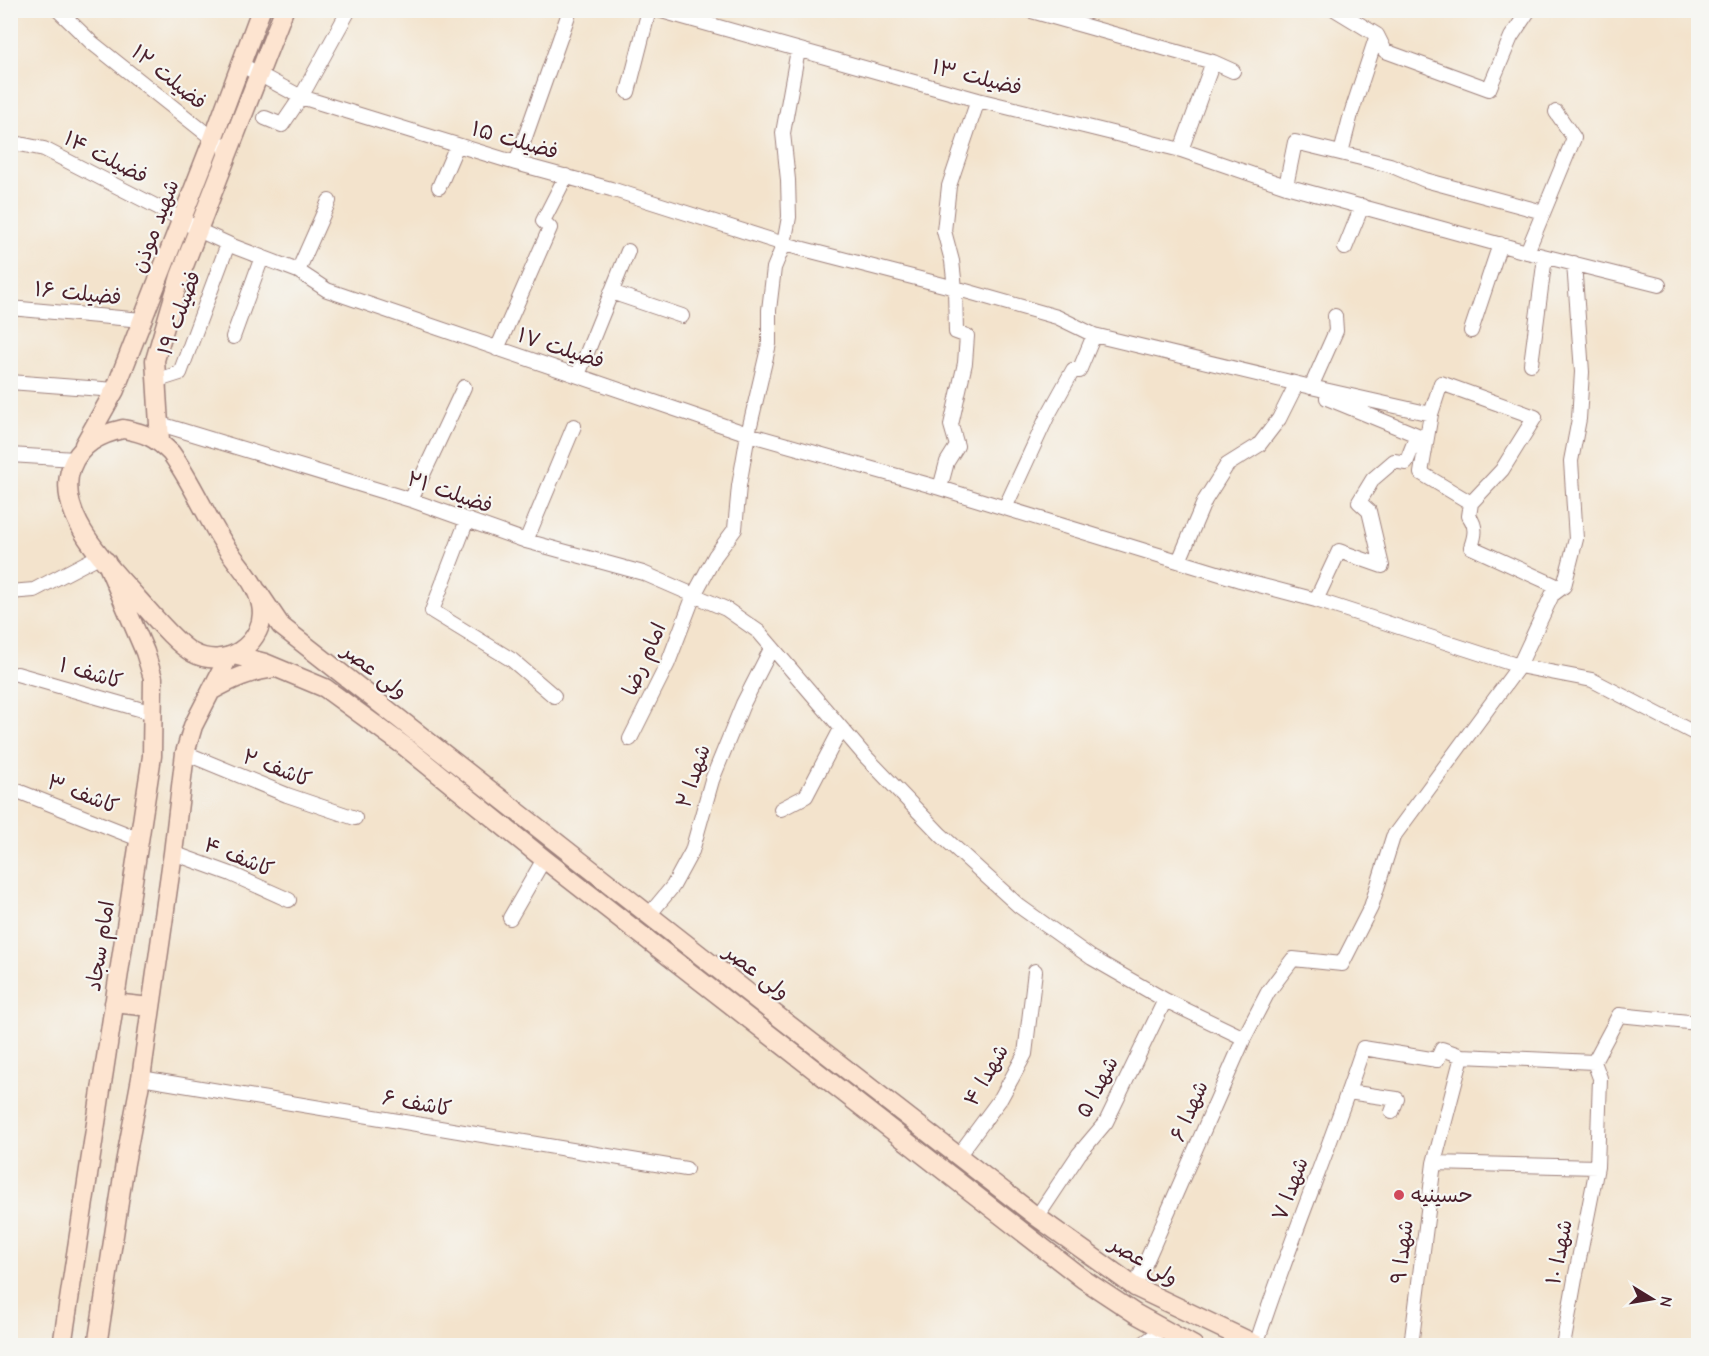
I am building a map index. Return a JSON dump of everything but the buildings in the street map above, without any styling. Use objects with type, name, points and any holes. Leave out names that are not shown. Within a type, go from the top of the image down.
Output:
[{"type":"main road","name":"شهید موذن","points":[[160,441],[155,360],[180,276],[198,230],[240,64],[261,10]]},
{"type":"main road","name":"شهید موذن","points":[[103,558],[84,534],[74,516],[68,497],[68,477],[77,456],[115,390],[181,219],[258,73],[284,10]]},
{"type":"main road","points":[[77,456],[87,444],[104,434],[123,429],[143,432],[160,441]]},
{"type":"main road","name":"ولی عصر","points":[[160,441],[179,464],[226,547],[281,626],[1036,1217],[1135,1287],[1257,1345]]},
{"type":"main road","name":"ولی عصر","points":[[103,558],[144,606],[191,652],[205,658],[220,659],[232,656],[276,668],[325,688],[403,745],[544,859],[1083,1279],[1136,1314],[1194,1346]]},
{"type":"main road","name":"امام سجاد","points":[[62,1346],[152,756],[153,678],[145,652],[103,558]]},
{"type":"main road","points":[[98,1346],[128,1144],[141,1078],[185,753],[193,726],[209,692],[232,656],[247,647],[256,635],[261,621],[262,606],[258,592]]},
{"type":"main road","points":[[209,692],[229,680],[253,671],[276,668]]},
{"type":"main road","points":[[637,931],[649,915]]},
{"type":"main road","points":[[114,1003],[150,1008]]},
{"type":"street","name":"فضیلت ۱۲","points":[[58,10],[92,42],[221,144]]},
{"type":"street","points":[[265,118],[282,125],[301,97],[349,10]]},
{"type":"street","points":[[516,163],[570,10]]},
{"type":"street","points":[[628,92],[648,10]]},
{"type":"street","name":"فضیلت ۱۳","points":[[658,10],[978,100],[1181,150],[1286,186],[1527,252],[1659,285]]},
{"type":"street","points":[[1028,10],[1212,62],[1233,71]]},
{"type":"street","points":[[1336,10],[1377,35],[1385,51],[1489,88],[1511,37],[1530,10]]},
{"type":"street","points":[[1341,153],[1351,114],[1377,35]]},
{"type":"street","name":"امام رضا","points":[[630,739],[668,663],[694,595],[715,556],[735,530],[739,486],[748,434],[769,344],[769,310],[774,268],[784,244],[789,217],[783,134],[798,50]]},
{"type":"street","points":[[1181,150],[1212,62]]},
{"type":"street","name":"فضیلت ۱۵","points":[[240,64],[301,97],[516,163],[611,189],[784,244],[1058,317],[1094,335],[1293,383]]},
{"type":"street","points":[[940,488],[947,462],[957,446],[951,425],[965,363],[967,336],[956,332],[952,261],[944,231],[949,186],[978,100]]},
{"type":"street","points":[[1527,252],[1574,138],[1556,112]]},
{"type":"street","name":"فضیلت ۱۴","points":[[10,142],[44,149],[181,219]]},
{"type":"street","points":[[1286,186],[1295,142],[1390,165],[1425,180],[1543,212]]},
{"type":"street","points":[[439,187],[457,145]]},
{"type":"street","points":[[497,349],[550,228],[543,222],[566,176]]},
{"type":"street","points":[[298,271],[329,201]]},
{"type":"street","points":[[1345,248],[1362,206]]},
{"type":"street","name":"فضیلت ۱۷","points":[[181,219],[228,244],[298,271],[327,290],[396,312],[497,349],[748,434],[940,488],[1239,580],[1316,600],[1519,666],[1592,680],[1698,735]]},
{"type":"street","name":"فضیلت ۱۹","points":[[155,381],[180,373],[228,244]]},
{"type":"street","points":[[1471,331],[1500,244]]},
{"type":"street","points":[[578,375],[628,250]]},
{"type":"street","points":[[1530,364],[1545,256]]},
{"type":"street","points":[[233,337],[262,257]]},
{"type":"street","points":[[1519,666],[1552,595],[1564,586],[1576,539],[1571,461],[1579,419],[1582,372],[1574,263]]},
{"type":"street","points":[[611,292],[682,316]]},
{"type":"street","name":"فضیلت ۱۶","points":[[10,308],[142,320]]},
{"type":"street","points":[[1311,387],[1336,331],[1335,316]]},
{"type":"street","points":[[1005,508],[1047,417],[1073,370],[1079,371],[1094,335]]},
{"type":"street","points":[[10,382],[115,390]]},
{"type":"street","points":[[1293,383],[1431,414]]},
{"type":"street","points":[[1179,561],[1205,500],[1227,465],[1259,445],[1280,419],[1293,383]]},
{"type":"street","points":[[1293,383],[1417,435],[1406,463],[1394,461],[1374,479],[1359,502],[1369,511],[1382,566],[1338,551],[1316,600]]},
{"type":"street","points":[[1472,503],[1420,473],[1431,414],[1441,383],[1535,417],[1502,470],[1472,503],[1469,516],[1476,531],[1471,547],[1561,588]]},
{"type":"street","points":[[411,500],[464,387]]},
{"type":"street","name":"فضیلت ۲۱","points":[[158,423],[411,500],[526,541],[642,573],[726,609],[759,632],[842,729],[941,835],[1019,906],[1092,958],[1164,1000],[1244,1038]]},
{"type":"street","points":[[526,541],[574,426]]},
{"type":"street","points":[[10,455],[77,456]]},
{"type":"street","points":[[467,520],[432,611],[513,660],[554,696]]},
{"type":"street","points":[[10,592],[34,590],[103,558]]},
{"type":"street","name":"شهدا ۲","points":[[649,915],[672,886],[692,851],[712,780],[742,704],[772,647]]},
{"type":"street","name":"شهدا ۶","points":[[1135,1287],[1244,1038],[1268,992],[1293,959],[1342,964],[1371,907],[1393,837],[1519,666]]},
{"type":"street","name":"کاشف ۱","points":[[17,674],[153,713]]},
{"type":"street","points":[[781,809],[806,796],[842,729]]},
{"type":"street","name":"کاشف ۲","points":[[185,753],[287,795],[355,818]]},
{"type":"street","name":"کاشف ۳","points":[[10,788],[139,838]]},
{"type":"street","name":"کاشف ۴","points":[[173,853],[231,874],[289,900]]},
{"type":"street","points":[[510,918],[544,859]]},
{"type":"street","name":"شهدا ۴","points":[[958,1156],[1001,1098],[1025,1054],[1035,971]]},
{"type":"street","name":"شهدا ۵","points":[[1036,1217],[1078,1154],[1106,1122],[1164,1000]]},
{"type":"street","points":[[1462,1056],[1594,1062],[1619,1015],[1698,1023]]},
{"type":"street","name":"شهدا ۷","points":[[1257,1345],[1275,1286],[1363,1048],[1437,1060],[1442,1049],[1462,1056]]},
{"type":"street","name":"شهدا ۹","points":[[1411,1346],[1434,1163],[1462,1056]]},
{"type":"street","name":"شهدا ۱۰","points":[[1563,1346],[1597,1167],[1600,1078],[1594,1062]]},
{"type":"street","name":"کاشف ۶","points":[[141,1078],[686,1170]]},
{"type":"street","points":[[1348,1092],[1397,1099],[1392,1112]]},
{"type":"street","points":[[1434,1163],[1597,1167]]},
{"type":"street","points":[[1140,1346],[1164,1329]]},
{"type":"place","name":"حسینیه","points":[[1399,1195]]}]
